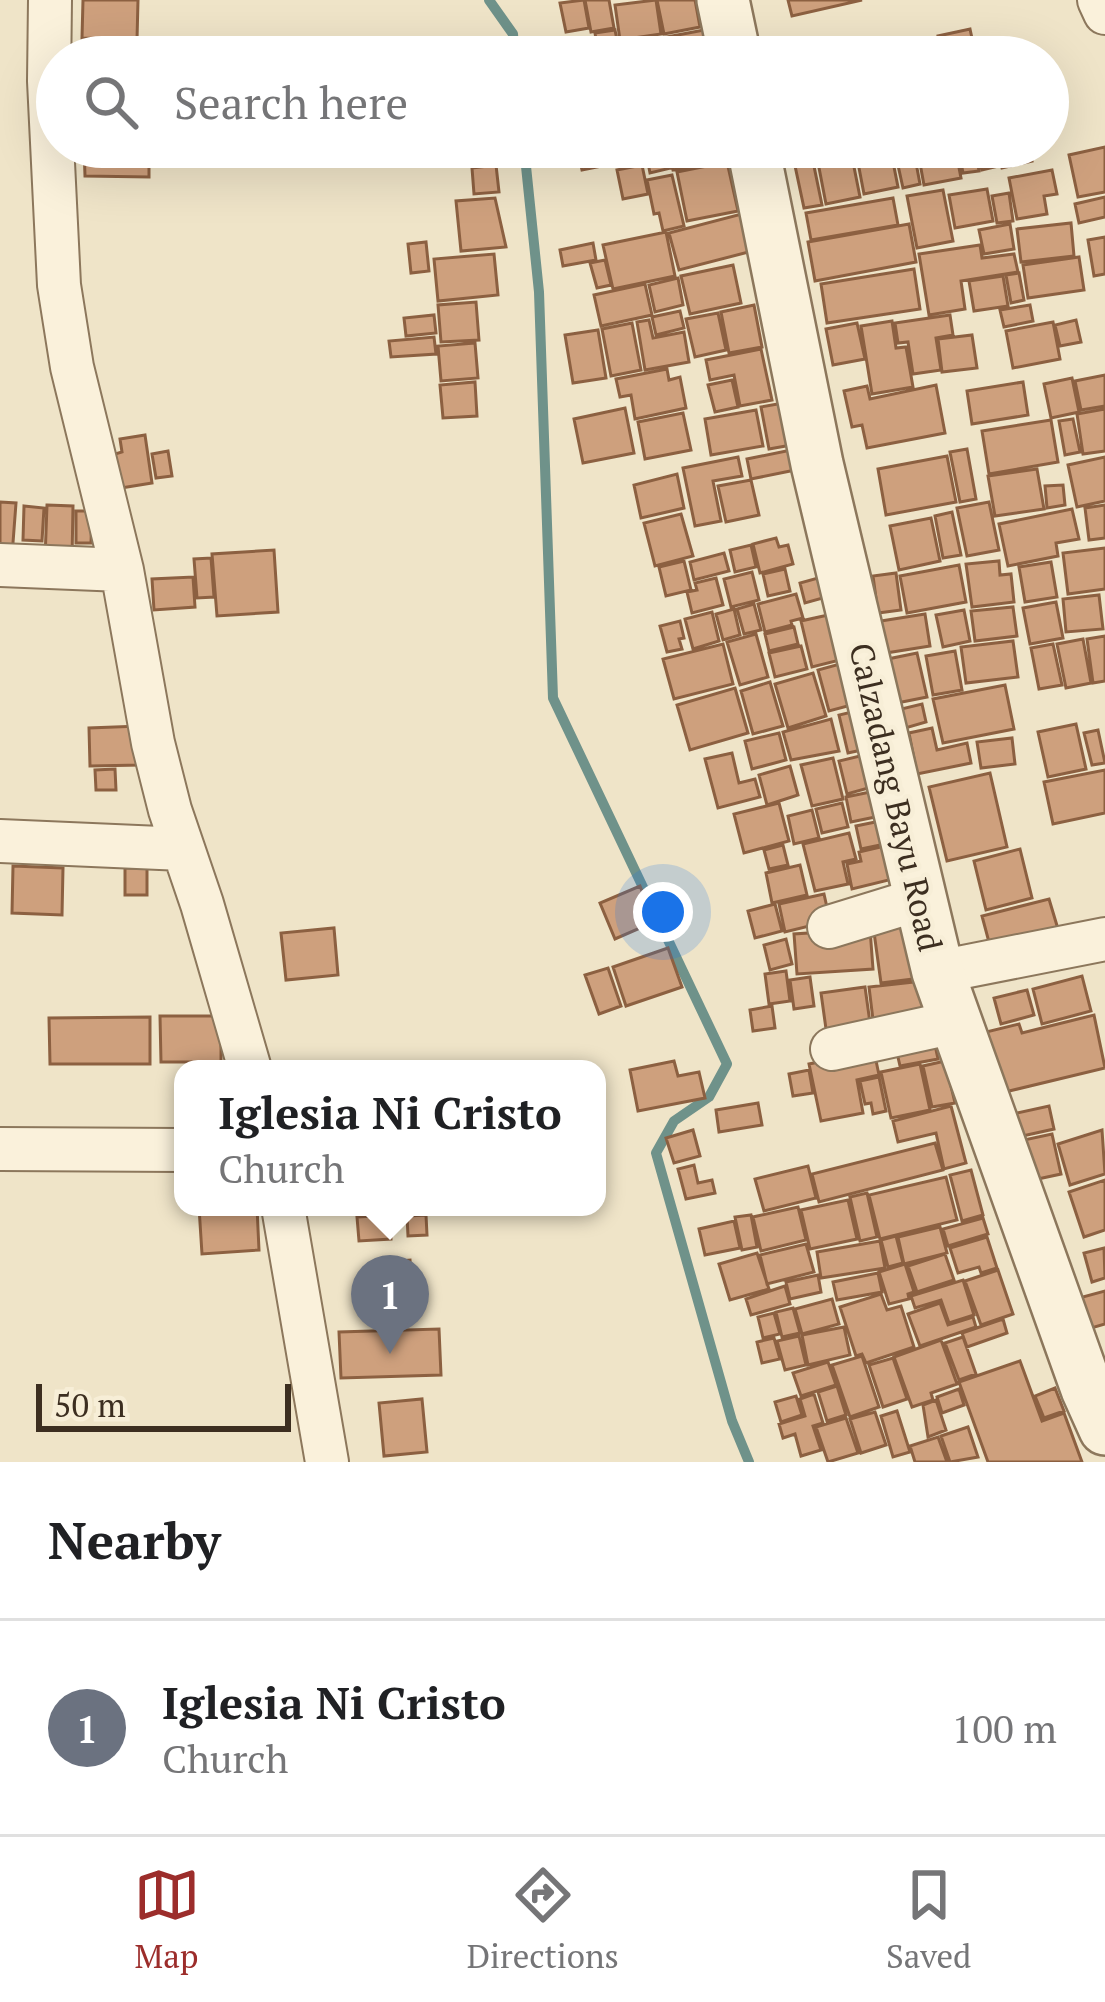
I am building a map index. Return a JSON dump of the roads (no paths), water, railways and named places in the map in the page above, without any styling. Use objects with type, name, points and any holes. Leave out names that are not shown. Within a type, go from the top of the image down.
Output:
[{"type":"street","points":[[50,0],[50,36]]},
{"type":"street","points":[[723,0],[731,36]]},
{"type":"street","points":[[1099,0],[1105,13]]},
{"type":"street","points":[[53,168],[59,285],[72,367],[122,570],[153,742],[247,1060]]},
{"type":"street","name":"Calzadang Bayu Road","points":[[757,168],[817,464],[938,973],[1105,1429]]},
{"type":"street","points":[[0,565],[122,570]]},
{"type":"street","points":[[0,841],[183,849]]},
{"type":"street","points":[[829,927],[920,899]]},
{"type":"street","points":[[938,973],[1105,939]]},
{"type":"street","points":[[832,1049],[955,1022]]},
{"type":"street","points":[[0,1149],[174,1150]]},
{"type":"street","points":[[285,1216],[327,1462]]},
{"type":"waterway","points":[[489,0],[513,36]]},
{"type":"waterway","points":[[526,168],[539,292],[553,698],[727,1064],[709,1097],[674,1121],[656,1153],[732,1421],[749,1462]]},
{"type":"place","name":"Iglesia Ni Cristo","points":[[390,1354]]}]
